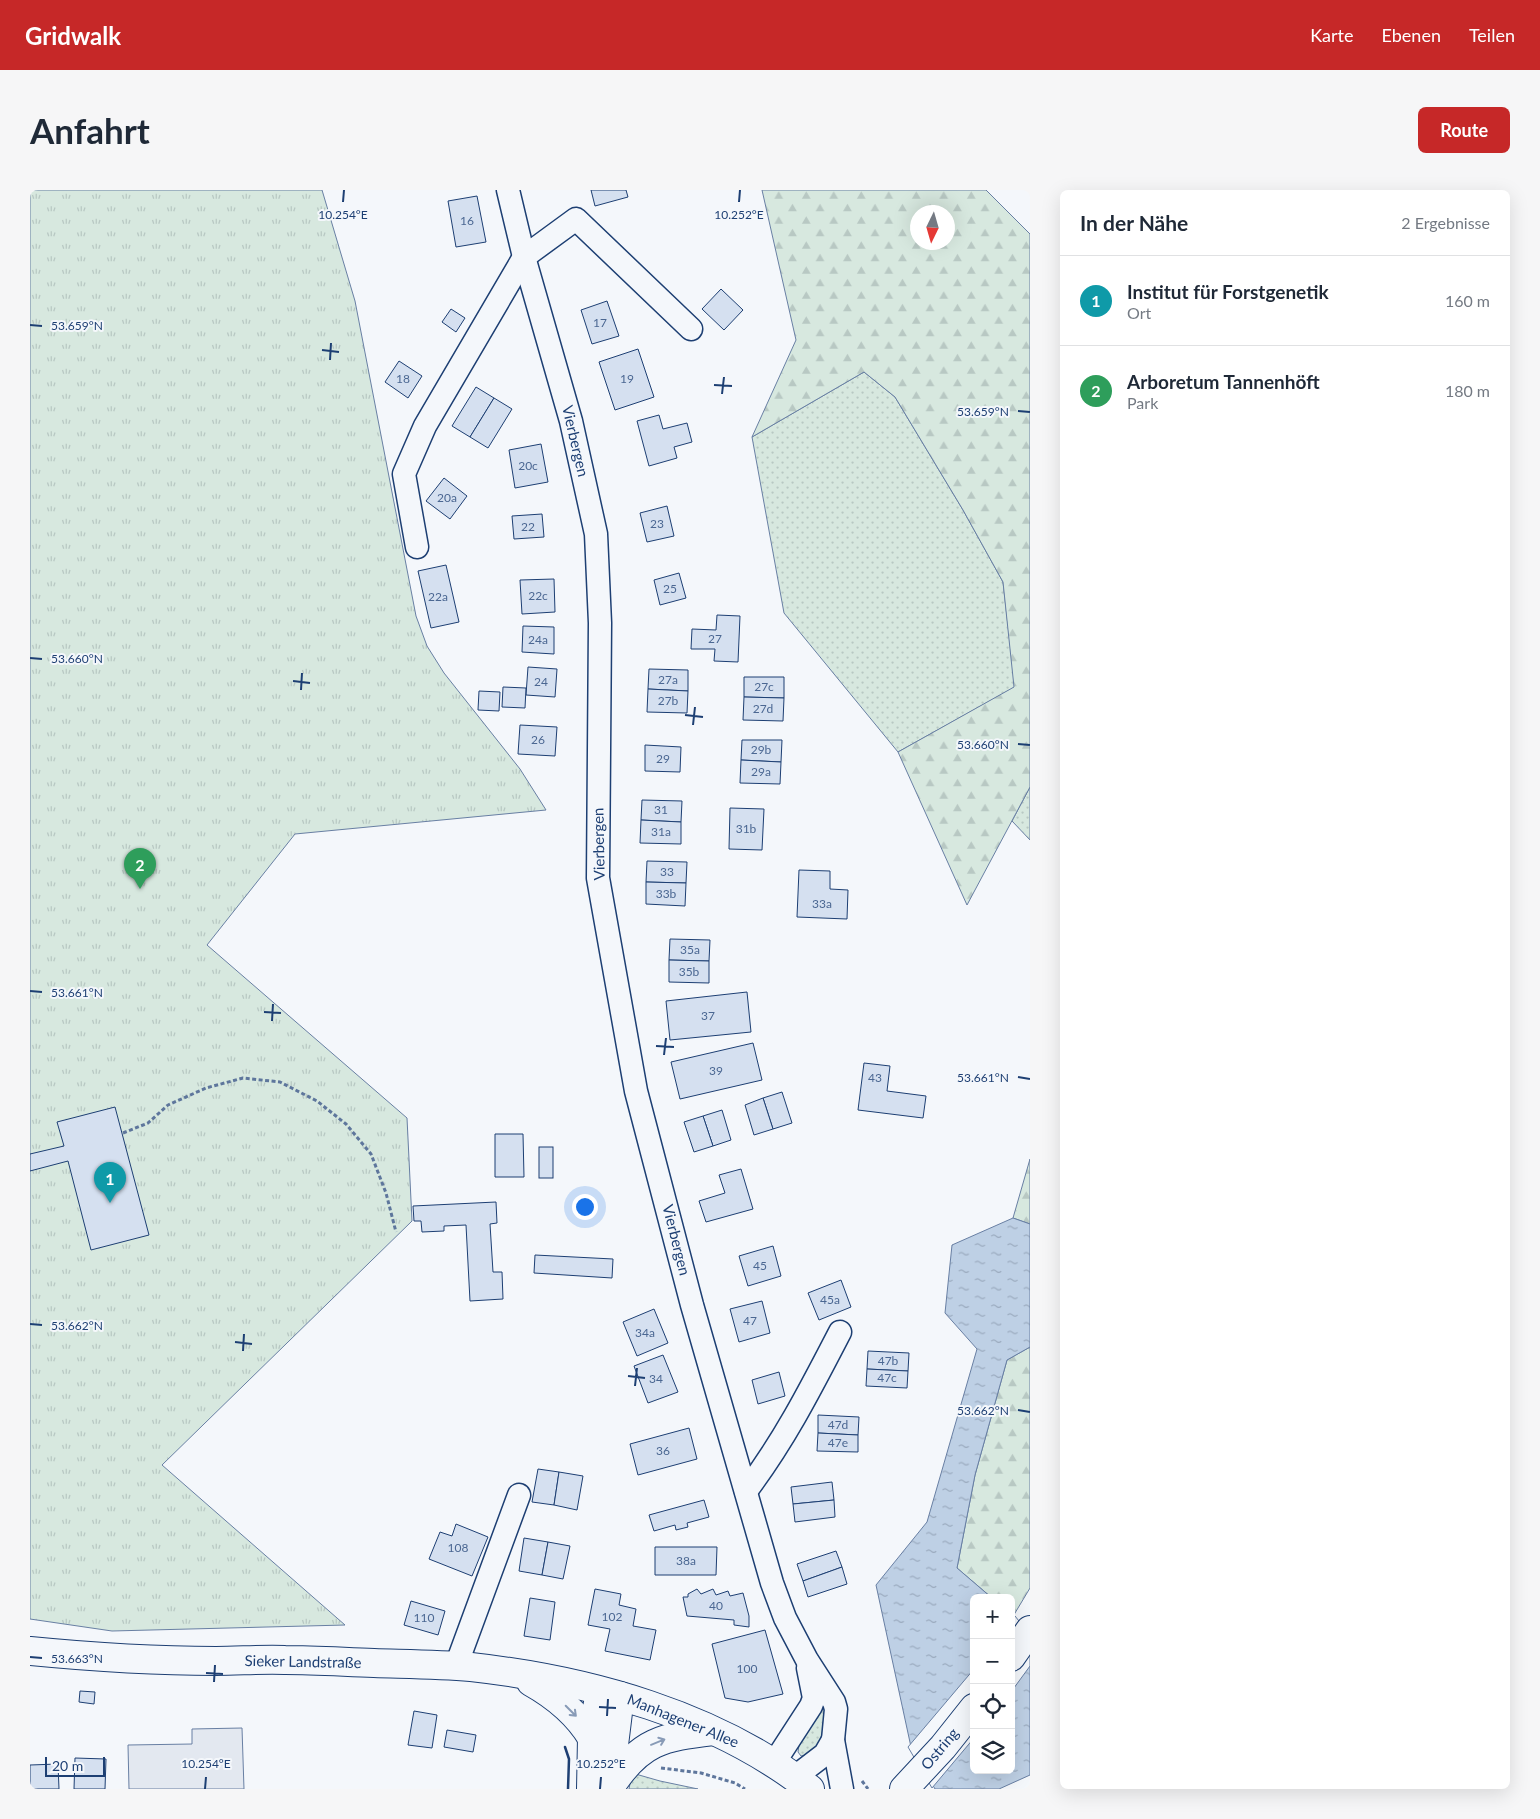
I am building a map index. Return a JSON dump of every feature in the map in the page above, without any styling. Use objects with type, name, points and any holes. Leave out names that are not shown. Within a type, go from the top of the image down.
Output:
[{"type":"main road","points":[[1015,1651],[1030,1630]]},
{"type":"main road","name":"Sieker Landstraße","points":[[30,1651],[216,1661],[320,1660],[456,1666],[517,1673]]},
{"type":"main road","points":[[517,1673],[544,1689],[566,1706],[586,1727],[592,1738],[604,1788]]},
{"type":"main road","name":"Manhagener Allee","points":[[517,1673],[610,1693],[682,1717],[745,1746],[793,1776]]},
{"type":"main road","points":[[592,1738],[610,1693]]},
{"type":"main road","points":[[604,1788],[613,1753],[610,1693]]},
{"type":"main road","name":"Ostring","points":[[904,1789],[943,1747],[970,1713]]},
{"type":"main road","points":[[604,1788],[631,1759],[649,1746],[662,1740],[714,1731]]},
{"type":"street","name":"Vierbergen","points":[[508,190],[524,257],[570,421],[596,534],[600,623],[598,878],[636,1091],[692,1305],[772,1583],[784,1618],[807,1660],[834,1702],[836,1709],[833,1740],[842,1789]]},
{"type":"street","points":[[418,547],[404,474],[425,426],[524,257],[576,219],[691,328]]},
{"type":"street","points":[[746,1491],[788,1430],[840,1332]]},
{"type":"street","points":[[456,1666],[519,1495]]},
{"type":"street","name":"Vierbergen","points":[[793,1776],[808,1713],[814,1698],[807,1660]]},
{"type":"street","points":[[793,1776],[825,1754],[833,1740]]},
{"type":"path","points":[[123,1133],[148,1123],[168,1105],[206,1088],[243,1078],[280,1082],[317,1101],[346,1124],[371,1154],[386,1193],[396,1232]]},
{"type":"path","points":[[631,1759],[669,1770],[700,1773],[736,1783],[745,1789]]},
{"type":"green space","points":[[30,190],[322,190],[355,301],[416,616],[427,646],[444,673],[520,769],[546,810],[295,834],[207,945],[407,1118],[412,1221],[162,1465],[345,1625],[112,1631],[30,1619]]},
{"type":"green space","points":[[762,190],[986,190],[1030,234],[1030,787],[967,905],[898,752],[1014,687],[1003,582],[963,510],[895,397],[864,372],[752,437],[796,340]]},
{"type":"green space","points":[[864,372],[895,397],[963,510],[1003,582],[1015,687],[898,752],[784,613],[752,437]]},
{"type":"green space","points":[[1030,787],[1030,840],[1012,821]]},
{"type":"green space","points":[[1030,1159],[1030,1224],[1013,1218]]},
{"type":"green space","points":[[1030,1347],[1030,1588],[1015,1613],[1015,1594],[987,1594],[957,1568],[975,1475],[1007,1360]]},
{"type":"green space","points":[[824,1696],[828,1709],[821,1741],[808,1755],[801,1756],[798,1752],[799,1745]]},
{"type":"green space","points":[[632,1773],[660,1781],[698,1789],[629,1789]]},
{"type":"shaded area","points":[[242,1728],[244,1789],[129,1789],[128,1745],[192,1744],[192,1729]]},
{"type":"water","points":[[1013,1218],[1030,1224],[1030,1347],[1007,1360],[975,1475],[957,1568],[987,1594],[970,1594],[970,1774],[1015,1774],[1015,1621],[1030,1638],[1030,1775],[999,1789],[935,1789],[911,1747],[876,1585],[927,1522],[977,1349],[945,1313],[952,1245]]},
{"type":"pier","points":[[1015,1616],[1030,1635],[1030,1666],[1015,1687]]},
{"type":"pier","points":[[970,1674],[970,1743],[932,1788],[908,1747]]},
{"type":"building","points":[[591,190],[626,190],[628,197],[595,206]]},
{"type":"building","points":[[477,196],[486,242],[456,247],[448,201]]},
{"type":"building","points":[[721,289],[743,310],[724,330],[702,309]]},
{"type":"building","points":[[607,301],[619,336],[592,344],[581,310]]},
{"type":"building","points":[[451,309],[465,318],[456,332],[442,322]]},
{"type":"building","points":[[638,349],[654,397],[615,410],[599,362]]},
{"type":"building","points":[[399,361],[422,376],[408,398],[385,382]]},
{"type":"building","points":[[476,387],[494,398],[470,437],[452,426]]},
{"type":"building","points":[[494,398],[512,409],[488,448],[470,437]]},
{"type":"building","points":[[659,415],[663,429],[687,423],[692,442],[674,447],[677,458],[649,466],[637,421]]},
{"type":"building","points":[[541,444],[548,482],[515,488],[509,450]]},
{"type":"building","points":[[444,478],[467,496],[450,519],[426,501]]},
{"type":"building","points":[[667,506],[674,536],[647,542],[640,513]]},
{"type":"building","points":[[542,514],[544,537],[514,539],[512,516]]},
{"type":"building","points":[[446,565],[459,622],[431,628],[418,571]]},
{"type":"building","points":[[679,573],[686,598],[660,605],[654,580]]},
{"type":"building","points":[[554,579],[555,612],[522,614],[520,580]]},
{"type":"building","points":[[717,615],[740,616],[738,662],[714,661],[715,649],[691,649],[692,629],[716,630]]},
{"type":"building","points":[[523,626],[554,627],[554,654],[522,652]]},
{"type":"building","points":[[528,667],[557,669],[555,697],[526,695]]},
{"type":"building","points":[[649,669],[688,670],[688,691],[648,689]]},
{"type":"building","points":[[744,677],[784,677],[784,698],[744,697]]},
{"type":"building","points":[[503,687],[526,688],[525,708],[502,707]]},
{"type":"building","points":[[648,689],[688,691],[687,713],[647,712]]},
{"type":"building","points":[[479,691],[500,692],[499,711],[478,710]]},
{"type":"building","points":[[744,697],[784,698],[783,721],[743,720]]},
{"type":"building","points":[[520,725],[557,727],[555,756],[518,754]]},
{"type":"building","points":[[742,740],[782,740],[781,762],[741,760]]},
{"type":"building","points":[[645,745],[681,747],[680,772],[645,771]]},
{"type":"building","points":[[741,760],[781,762],[780,784],[740,783]]},
{"type":"building","points":[[642,800],[682,801],[681,822],[641,820]]},
{"type":"building","points":[[730,808],[764,809],[762,850],[729,849]]},
{"type":"building","points":[[641,820],[681,822],[681,844],[640,843]]},
{"type":"building","points":[[647,861],[687,862],[686,883],[646,882]]},
{"type":"building","points":[[799,870],[830,871],[830,889],[848,890],[847,919],[797,917]]},
{"type":"building","points":[[646,882],[686,883],[685,906],[646,904]]},
{"type":"building","points":[[670,939],[710,940],[709,961],[669,960]]},
{"type":"building","points":[[669,960],[709,961],[709,983],[669,982]]},
{"type":"building","points":[[747,992],[751,1032],[670,1040],[666,1001]]},
{"type":"building","points":[[753,1043],[762,1080],[680,1099],[671,1062]]},
{"type":"building","points":[[864,1063],[890,1066],[887,1091],[926,1096],[923,1118],[858,1110]]},
{"type":"building","points":[[782,1092],[792,1123],[773,1129],[763,1098]]},
{"type":"building","points":[[763,1098],[773,1129],[754,1135],[745,1105]]},
{"type":"building","points":[[115,1107],[149,1235],[91,1250],[68,1161],[30,1171],[30,1154],[64,1146],[57,1122]]},
{"type":"building","points":[[722,1110],[731,1140],[713,1146],[703,1116]]},
{"type":"building","points":[[703,1116],[713,1146],[694,1152],[684,1122]]},
{"type":"building","points":[[495,1134],[523,1134],[524,1177],[495,1177]]},
{"type":"building","points":[[539,1147],[553,1147],[553,1178],[539,1178]]},
{"type":"building","points":[[741,1169],[753,1209],[706,1222],[699,1201],[725,1193],[719,1175]]},
{"type":"building","points":[[496,1202],[497,1223],[490,1224],[493,1272],[502,1272],[503,1299],[470,1301],[466,1225],[444,1226],[444,1231],[422,1232],[421,1221],[414,1221],[413,1206]]},
{"type":"building","points":[[773,1246],[781,1276],[748,1286],[739,1256]]},
{"type":"building","points":[[535,1255],[613,1259],[612,1278],[534,1273]]},
{"type":"building","points":[[841,1280],[851,1307],[819,1320],[808,1293]]},
{"type":"building","points":[[762,1301],[770,1333],[739,1342],[730,1309]]},
{"type":"building","points":[[654,1309],[668,1343],[637,1356],[623,1322]]},
{"type":"building","points":[[868,1351],[909,1353],[908,1371],[867,1369]]},
{"type":"building","points":[[663,1355],[678,1392],[648,1403],[634,1366]]},
{"type":"building","points":[[867,1369],[908,1371],[907,1388],[866,1386]]},
{"type":"building","points":[[779,1372],[785,1396],[758,1404],[752,1380]]},
{"type":"building","points":[[818,1415],[859,1417],[858,1435],[818,1433]]},
{"type":"building","points":[[689,1428],[697,1459],[638,1475],[630,1444]]},
{"type":"building","points":[[818,1433],[858,1435],[858,1452],[817,1451]]},
{"type":"building","points":[[538,1469],[559,1472],[554,1505],[532,1502]]},
{"type":"building","points":[[559,1472],[583,1476],[577,1510],[554,1505]]},
{"type":"building","points":[[832,1482],[834,1500],[793,1504],[791,1487]]},
{"type":"building","points":[[704,1500],[709,1517],[687,1523],[688,1527],[676,1530],[675,1525],[654,1531],[649,1515]]},
{"type":"building","points":[[834,1500],[835,1517],[795,1522],[793,1504]]},
{"type":"building","points":[[456,1524],[488,1537],[472,1576],[429,1559],[440,1532],[452,1536]]},
{"type":"building","points":[[524,1538],[548,1542],[542,1575],[519,1571]]},
{"type":"building","points":[[548,1542],[570,1546],[563,1579],[542,1575]]},
{"type":"building","points":[[655,1547],[717,1547],[716,1575],[655,1575]]},
{"type":"building","points":[[836,1551],[842,1567],[803,1581],[797,1564]]},
{"type":"building","points":[[842,1567],[847,1584],[808,1597],[803,1581]]},
{"type":"building","points":[[595,1589],[621,1594],[619,1605],[636,1609],[633,1626],[656,1630],[650,1660],[605,1651],[610,1629],[588,1625]]},
{"type":"building","points":[[697,1589],[701,1594],[713,1589],[716,1595],[728,1591],[730,1596],[743,1593],[749,1616],[749,1627],[734,1625],[734,1620],[687,1616],[683,1597],[688,1597],[688,1594]]},
{"type":"building","points":[[530,1598],[555,1602],[550,1640],[524,1636]]},
{"type":"building","points":[[411,1601],[445,1611],[438,1635],[404,1625]]},
{"type":"building","points":[[765,1630],[783,1694],[748,1702],[725,1698],[712,1644]]},
{"type":"building","points":[[80,1691],[95,1692],[94,1704],[79,1702]]},
{"type":"building","points":[[414,1711],[437,1715],[432,1748],[408,1745]]},
{"type":"building","points":[[447,1730],[476,1735],[473,1752],[444,1747]]},
{"type":"building","points":[[75,1758],[106,1759],[105,1789],[74,1789]]},
{"type":"building","points":[[58,1764],[59,1789],[30,1789],[30,1765]]},
{"type":"wall","points":[[565,1747],[569,1759],[568,1789]]},
{"type":"place","name":"Arboretum Tannenhöft","points":[[140,889]]},
{"type":"place","name":"Institut für Forstgenetik","points":[[110,1203]]}]
